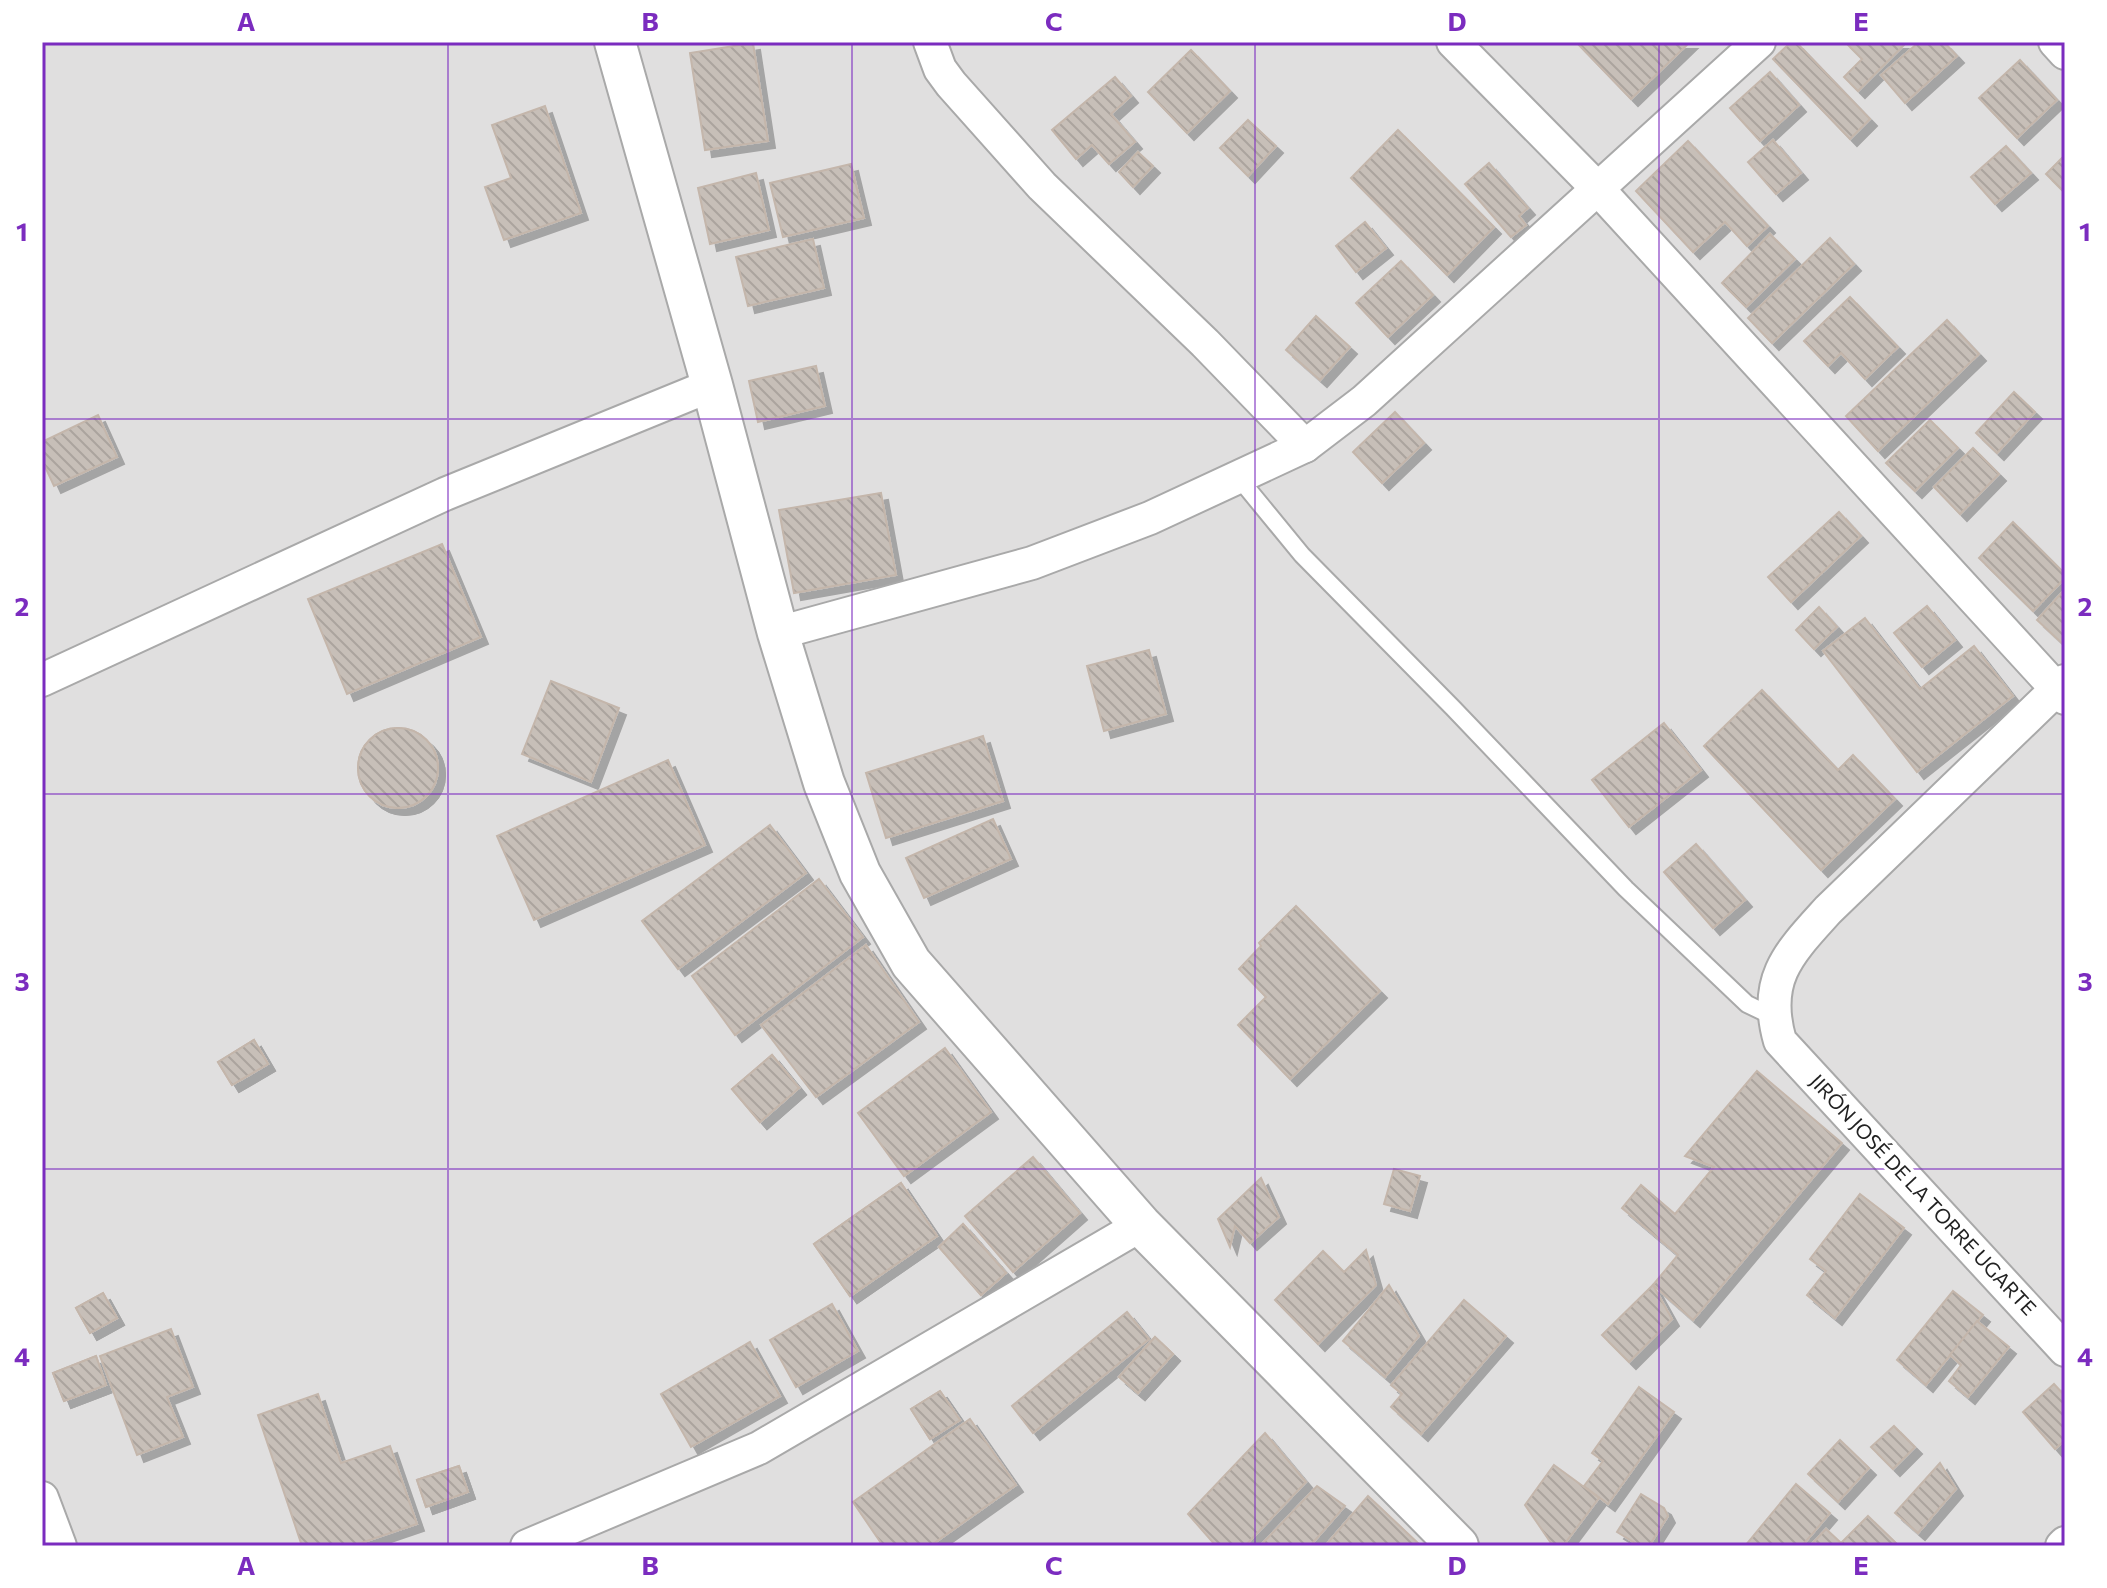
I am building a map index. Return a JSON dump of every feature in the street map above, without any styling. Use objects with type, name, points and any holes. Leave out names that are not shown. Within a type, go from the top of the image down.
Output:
[{"type":"street","points":[[615,42],[778,633],[824,783],[860,873],[911,963],[1141,1225],[1458,1546]]},
{"type":"street","points":[[930,42],[940,69],[951,84],[1042,186],[1205,343],[1305,446]]},
{"type":"street","points":[[1453,42],[1597,188],[2062,689],[1828,910],[1797,944],[1781,971],[1774,995],[1777,1029]]},
{"type":"street","points":[[778,633],[1032,563],[1150,518],[1305,446],[1364,401],[1759,42]]},
{"type":"street","points":[[2055,42],[2065,53]]},
{"type":"street","points":[[42,680],[445,494],[712,385]]},
{"type":"street","name":"JIRÓN JOSÉ DE LA TORRE UGARTE","points":[[1777,1029],[2065,1350]]},
{"type":"street","points":[[527,1546],[759,1448],[1141,1225]]},
{"type":"street","points":[[42,1498],[60,1546]]},
{"type":"lane","points":[[1238,477],[1302,555],[1626,889],[1777,1029]]},
{"type":"shaded area","points":[[42,42],[2065,42],[2065,1546],[42,1546]]},
{"type":"building","points":[[1576,42],[1690,42],[1631,99]]},
{"type":"building","points":[[1791,42],[1796,42],[1870,119],[1850,139],[1773,59]]},
{"type":"building","points":[[1845,42],[1907,42],[1858,91],[1844,77],[1862,59]]},
{"type":"building","points":[[1919,42],[1944,42],[1957,56],[1905,103],[1881,75]]},
{"type":"building","points":[[753,43],[768,141],[705,150],[690,53]]},
{"type":"building","points":[[1191,50],[1230,91],[1187,133],[1148,92]]},
{"type":"building","points":[[2020,60],[2057,100],[2017,138],[1979,98]]},
{"type":"building","points":[[1770,72],[1799,105],[1760,141],[1730,108]]},
{"type":"building","points":[[1115,77],[1131,96],[1111,114],[1135,142],[1109,164],[1092,145],[1076,159],[1052,130]]},
{"type":"building","points":[[545,106],[581,213],[504,240],[485,187],[511,178],[492,125]]},
{"type":"building","points":[[1248,120],[1276,146],[1248,176],[1220,148]]},
{"type":"building","points":[[1398,130],[1494,227],[1447,275],[1351,178]]},
{"type":"building","points":[[1773,140],[1801,173],[1776,194],[1748,162]]},
{"type":"building","points":[[1688,141],[1768,226],[1747,246],[1725,222],[1693,252],[1636,191]]},
{"type":"building","points":[[2006,146],[2031,173],[1995,204],[1971,177]]},
{"type":"building","points":[[1138,152],[1153,166],[1133,187],[1119,172]]},
{"type":"building","points":[[2065,155],[2065,193],[2046,174]]},
{"type":"building","points":[[1489,163],[1528,208],[1519,216],[1526,225],[1511,237],[1465,184]]},
{"type":"building","points":[[851,164],[864,218],[783,237],[770,183]]},
{"type":"building","points":[[756,173],[769,230],[710,244],[698,188]]},
{"type":"building","points":[[1365,222],[1386,248],[1356,272],[1336,246]]},
{"type":"building","points":[[1770,234],[1795,259],[1746,307],[1722,283]]},
{"type":"building","points":[[1830,238],[1854,264],[1772,343],[1748,318]]},
{"type":"building","points":[[813,239],[824,288],[748,306],[736,257]]},
{"type":"building","points":[[1401,261],[1433,295],[1388,337],[1356,303]]},
{"type":"building","points":[[1850,297],[1898,347],[1865,379],[1841,353],[1828,366],[1804,341]]},
{"type":"building","points":[[1316,316],[1350,347],[1320,380],[1286,350]]},
{"type":"building","points":[[1947,320],[1979,354],[1878,451],[1846,416]]},
{"type":"building","points":[[816,366],[825,406],[758,422],[749,381]]},
{"type":"building","points":[[2014,392],[2035,412],[1997,453],[1976,433]]},
{"type":"building","points":[[1395,412],[1424,443],[1382,483],[1353,452]]},
{"type":"building","points":[[98,415],[117,457],[54,486],[42,460],[42,442]]},
{"type":"building","points":[[1930,420],[1958,448],[1915,491],[1886,463]]},
{"type":"building","points":[[1973,448],[1999,474],[1960,514],[1934,487]]},
{"type":"building","points":[[881,493],[896,575],[794,593],[779,510]]},
{"type":"building","points":[[1839,512],[1861,536],[1791,602],[1768,577]]},
{"type":"building","points":[[2013,522],[2065,574],[2065,578],[2033,611],[1979,558]]},
{"type":"building","points":[[442,544],[481,637],[347,694],[308,599]]},
{"type":"building","points":[[2065,589],[2065,646],[2037,620]]},
{"type":"building","points":[[1927,606],[1955,640],[1922,667],[1894,633]]},
{"type":"building","points":[[1819,607],[1837,627],[1814,649],[1796,630]]},
{"type":"building","points":[[1865,618],[1920,689],[1974,646],[2013,696],[1917,772],[1823,651]]},
{"type":"building","points":[[1149,650],[1166,714],[1104,731],[1087,666]]},
{"type":"building","points":[[551,681],[619,708],[591,782],[522,754]]},
{"type":"building","points":[[1762,690],[1838,770],[1853,755],[1895,799],[1821,870],[1704,746]]},
{"type":"building","points":[[1664,723],[1701,770],[1629,827],[1592,780]]},
{"type":"building","points":[[390,728],[406,728],[427,739],[438,760],[438,776],[427,797],[406,808],[390,808],[376,802],[364,790],[358,776],[358,760],[364,746],[376,734]]},
{"type":"building","points":[[390,728],[406,728],[427,739],[438,760],[438,776],[427,797],[406,808],[390,808],[376,802],[364,790],[358,776],[358,760],[364,746],[376,734]]},
{"type":"building","points":[[983,736],[1003,801],[886,838],[866,773]]},
{"type":"building","points":[[668,760],[705,845],[534,920],[497,836]]},
{"type":"building","points":[[993,819],[1011,859],[924,898],[906,858]]},
{"type":"building","points":[[770,825],[806,873],[678,969],[642,921]]},
{"type":"building","points":[[1696,844],[1745,900],[1713,928],[1664,872]]},
{"type":"building","points":[[819,879],[863,937],[735,1035],[692,976]]},
{"type":"building","points":[[1296,906],[1380,991],[1290,1079],[1238,1025],[1266,997],[1239,969],[1261,946],[1259,943]]},
{"type":"building","points":[[866,945],[919,1022],[816,1097],[761,1025]]},
{"type":"building","points":[[254,1040],[268,1064],[232,1085],[218,1062]]},
{"type":"building","points":[[254,1040],[268,1064],[232,1085],[218,1062]]},
{"type":"building","points":[[945,1048],[991,1112],[904,1176],[858,1113]]},
{"type":"building","points":[[772,1055],[799,1088],[760,1122],[732,1089]]},
{"type":"building","points":[[772,1055],[799,1088],[760,1122],[732,1089]]},
{"type":"building","points":[[1757,1071],[1842,1143],[1693,1320],[1653,1285],[1678,1255],[1622,1208],[1641,1185],[1675,1214],[1714,1167],[1685,1156]]},
{"type":"building","points":[[1033,1157],[1080,1213],[1013,1272],[965,1216]]},
{"type":"building","points":[[1394,1169],[1420,1176],[1410,1211],[1384,1204]]},
{"type":"building","points":[[1261,1178],[1279,1217],[1250,1243],[1235,1226],[1230,1247],[1218,1219]]},
{"type":"building","points":[[901,1183],[937,1236],[850,1296],[814,1244]]},
{"type":"building","points":[[901,1183],[937,1236],[850,1296],[814,1244]]},
{"type":"building","points":[[1860,1194],[1904,1228],[1835,1318],[1807,1295],[1826,1271],[1810,1259]]},
{"type":"building","points":[[963,1224],[1006,1273],[981,1295],[939,1247]]},
{"type":"building","points":[[963,1224],[1006,1273],[981,1295],[939,1247]]},
{"type":"building","points":[[1366,1250],[1376,1285],[1318,1344],[1275,1300],[1323,1251],[1344,1272]]},
{"type":"building","points":[[1389,1285],[1419,1336],[1385,1377],[1343,1341]]},
{"type":"building","points":[[1653,1285],[1672,1319],[1629,1362],[1602,1335]]},
{"type":"building","points":[[1953,1291],[1983,1315],[1926,1385],[1897,1360]]},
{"type":"building","points":[[103,1293],[117,1318],[90,1333],[76,1308]]},
{"type":"building","points":[[103,1293],[117,1318],[90,1333],[76,1308]]},
{"type":"building","points":[[1464,1300],[1506,1336],[1421,1434],[1391,1407],[1402,1394],[1391,1385]]},
{"type":"building","points":[[832,1304],[858,1351],[796,1387],[770,1340]]},
{"type":"building","points":[[1127,1312],[1149,1339],[1033,1433],[1012,1406]]},
{"type":"building","points":[[1977,1321],[2009,1347],[1968,1397],[1949,1381],[1961,1365],[1950,1355]]},
{"type":"building","points":[[171,1329],[193,1387],[167,1397],[183,1437],[137,1455],[100,1356]]},
{"type":"building","points":[[1155,1337],[1173,1354],[1138,1393],[1119,1377]]},
{"type":"building","points":[[1155,1337],[1173,1354],[1138,1393],[1119,1377]]},
{"type":"building","points":[[750,1342],[780,1396],[691,1447],[661,1394]]},
{"type":"building","points":[[96,1356],[106,1385],[64,1401],[53,1373]]},
{"type":"building","points":[[96,1356],[106,1385],[64,1401],[53,1373]]},
{"type":"building","points":[[2054,1384],[2065,1396],[2065,1440],[2055,1449],[2023,1412]]},
{"type":"building","points":[[1639,1387],[1674,1412],[1608,1504],[1584,1486],[1603,1461],[1592,1453]]},
{"type":"building","points":[[940,1391],[960,1420],[930,1439],[911,1409]]},
{"type":"building","points":[[940,1391],[960,1420],[930,1439],[911,1409]]},
{"type":"building","points":[[318,1394],[341,1463],[390,1446],[417,1524],[352,1546],[302,1546],[258,1415]]},
{"type":"building","points":[[970,1419],[1016,1485],[930,1546],[883,1546],[853,1502]]},
{"type":"building","points":[[1894,1426],[1915,1447],[1893,1469],[1871,1447]]},
{"type":"building","points":[[1265,1433],[1306,1482],[1245,1546],[1216,1546],[1188,1514]]},
{"type":"building","points":[[1840,1440],[1869,1468],[1838,1502],[1808,1474]]},
{"type":"building","points":[[1940,1463],[1956,1489],[1918,1533],[1895,1513]]},
{"type":"building","points":[[1554,1465],[1599,1498],[1563,1546],[1553,1546],[1525,1505]]},
{"type":"building","points":[[459,1466],[468,1492],[426,1507],[417,1480]]},
{"type":"building","points":[[459,1466],[468,1492],[426,1507],[417,1480]]},
{"type":"building","points":[[1796,1484],[1830,1513],[1802,1546],[1745,1546]]},
{"type":"building","points":[[1317,1486],[1345,1506],[1310,1546],[1260,1546]]},
{"type":"building","points":[[1641,1494],[1664,1508],[1668,1516],[1649,1546],[1640,1546],[1617,1532]]},
{"type":"building","points":[[1368,1496],[1421,1546],[1325,1546]]},
{"type":"building","points":[[1868,1516],[1899,1546],[1810,1546],[1826,1529],[1841,1543]]}]
